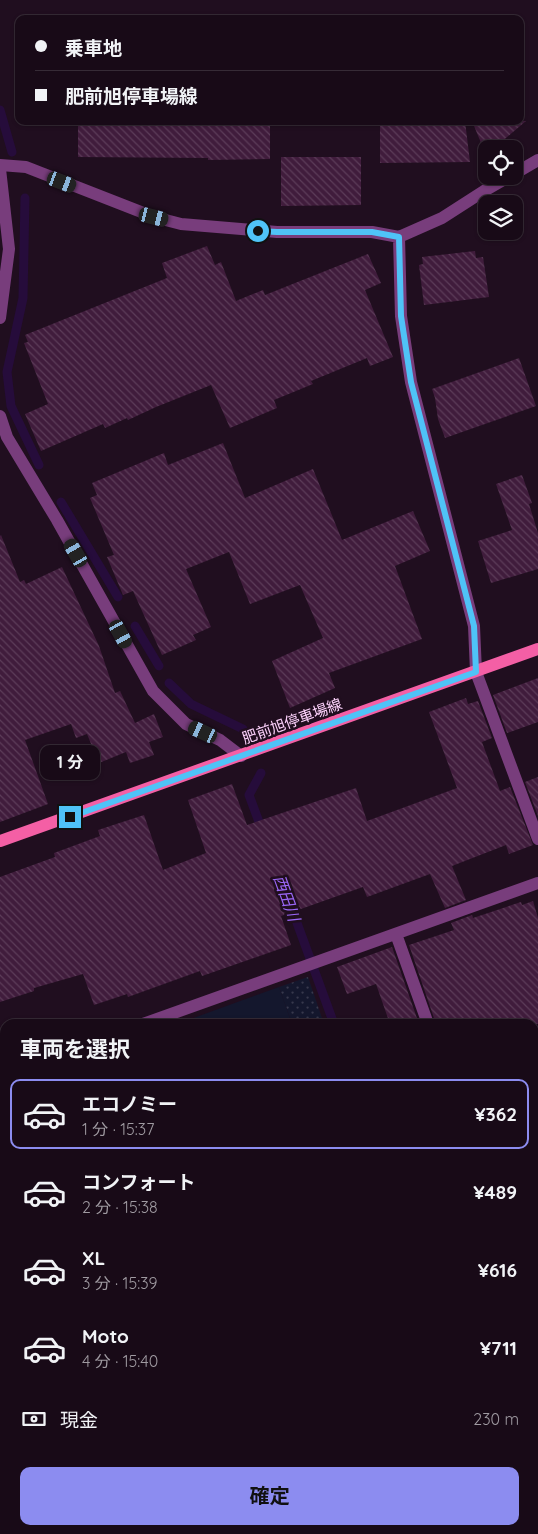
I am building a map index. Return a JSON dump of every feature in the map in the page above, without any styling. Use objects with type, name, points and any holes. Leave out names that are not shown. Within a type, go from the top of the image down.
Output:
[{"type":"main road","name":"肥前旭停車場線","points":[[0,842],[538,649]]},
{"type":"street","points":[[523,169],[538,160]]},
{"type":"street","points":[[0,165],[26,167],[154,217],[182,224],[277,232],[372,232],[399,237],[442,218],[494,185]]},
{"type":"street","points":[[0,169],[3,182],[9,249],[0,318]]},
{"type":"street","points":[[399,237],[401,316],[411,382],[474,626],[476,672],[538,838]]},
{"type":"street","points":[[0,416],[7,437],[57,520],[153,691],[186,724],[220,740],[240,756]]},
{"type":"street","points":[[157,1019],[538,883]]},
{"type":"street","points":[[396,934],[426,1019]]},
{"type":"shaded area","points":[[308,977],[322,1019],[290,1019],[279,987]]},
{"type":"shaded area","points":[[279,987],[290,1019],[191,1019]]},
{"type":"building","points":[[78,125],[270,125],[270,159],[208,160],[208,158],[78,157]]},
{"type":"building","points":[[380,125],[465,125],[470,162],[380,163]]},
{"type":"building","points":[[474,125],[521,125],[504,140],[480,140]]},
{"type":"building","points":[[281,157],[361,157],[361,205],[281,206]]},
{"type":"building","points":[[207,246],[215,265],[221,262],[236,301],[263,290],[265,295],[368,254],[381,283],[365,290],[393,357],[370,366],[367,358],[311,381],[313,384],[274,400],[277,408],[230,428],[211,385],[128,420],[127,418],[105,428],[103,424],[41,451],[25,414],[48,404],[24,343],[28,342],[25,335],[167,278],[162,263]]},
{"type":"building","points":[[475,251],[476,258],[483,257],[489,297],[424,305],[419,265],[423,264],[422,257]]},
{"type":"building","points":[[519,358],[536,406],[445,438],[438,419],[432,389]]},
{"type":"building","points":[[223,443],[245,498],[313,469],[342,540],[413,511],[430,551],[395,566],[422,639],[329,673],[335,688],[290,708],[272,661],[323,638],[300,585],[250,604],[229,552],[186,569],[211,627],[193,635],[196,640],[162,655],[133,591],[123,595],[107,557],[114,555],[90,498],[97,495],[92,483],[164,453],[168,465]]},
{"type":"building","points":[[522,475],[532,503],[529,504],[538,533],[538,569],[491,583],[478,541],[512,530],[496,484]]},
{"type":"building","points":[[0,536],[20,582],[24,580],[26,584],[62,567],[99,646],[115,693],[120,691],[135,723],[154,714],[163,737],[149,742],[154,755],[130,763],[126,752],[99,763],[87,734],[76,738],[71,724],[25,740],[48,804],[0,822]]},
{"type":"building","points":[[538,678],[538,722],[507,733],[493,695]]},
{"type":"building","points":[[466,698],[468,704],[478,701],[492,738],[482,742],[500,791],[510,787],[533,845],[509,854],[506,845],[452,866],[466,900],[445,908],[430,874],[367,897],[363,887],[281,916],[291,945],[202,976],[200,971],[128,997],[127,994],[94,1005],[83,974],[34,988],[34,991],[0,1002],[0,877],[55,857],[54,853],[100,836],[98,830],[144,815],[163,870],[206,853],[188,800],[232,784],[247,825],[356,788],[367,821],[457,788],[429,712]]},
{"type":"building","points":[[538,777],[538,816],[525,782]]},
{"type":"building","points":[[533,901],[538,918],[538,1019],[434,1019],[409,945],[454,930],[451,923],[472,915],[473,918],[521,902],[522,905]]},
{"type":"building","points":[[392,947],[417,1019],[388,1019],[376,984],[347,994],[337,967]]},
{"type":"waterway","points":[[0,110],[12,152]]},
{"type":"waterway","points":[[25,198],[23,298],[7,372],[11,406],[39,465]]},
{"type":"waterway","points":[[61,502],[118,597]]},
{"type":"waterway","points":[[135,626],[159,666]]},
{"type":"waterway","points":[[169,683],[191,704],[243,729]]},
{"type":"waterway","name":"西田川","points":[[261,773],[249,795],[262,830]]},
{"type":"waterway","name":"西田川","points":[[289,901],[332,1019]]},
{"type":"route","points":[[70,817],[476,672],[474,626],[458,558],[411,382],[401,316],[399,237],[372,232],[258,231]]}]
